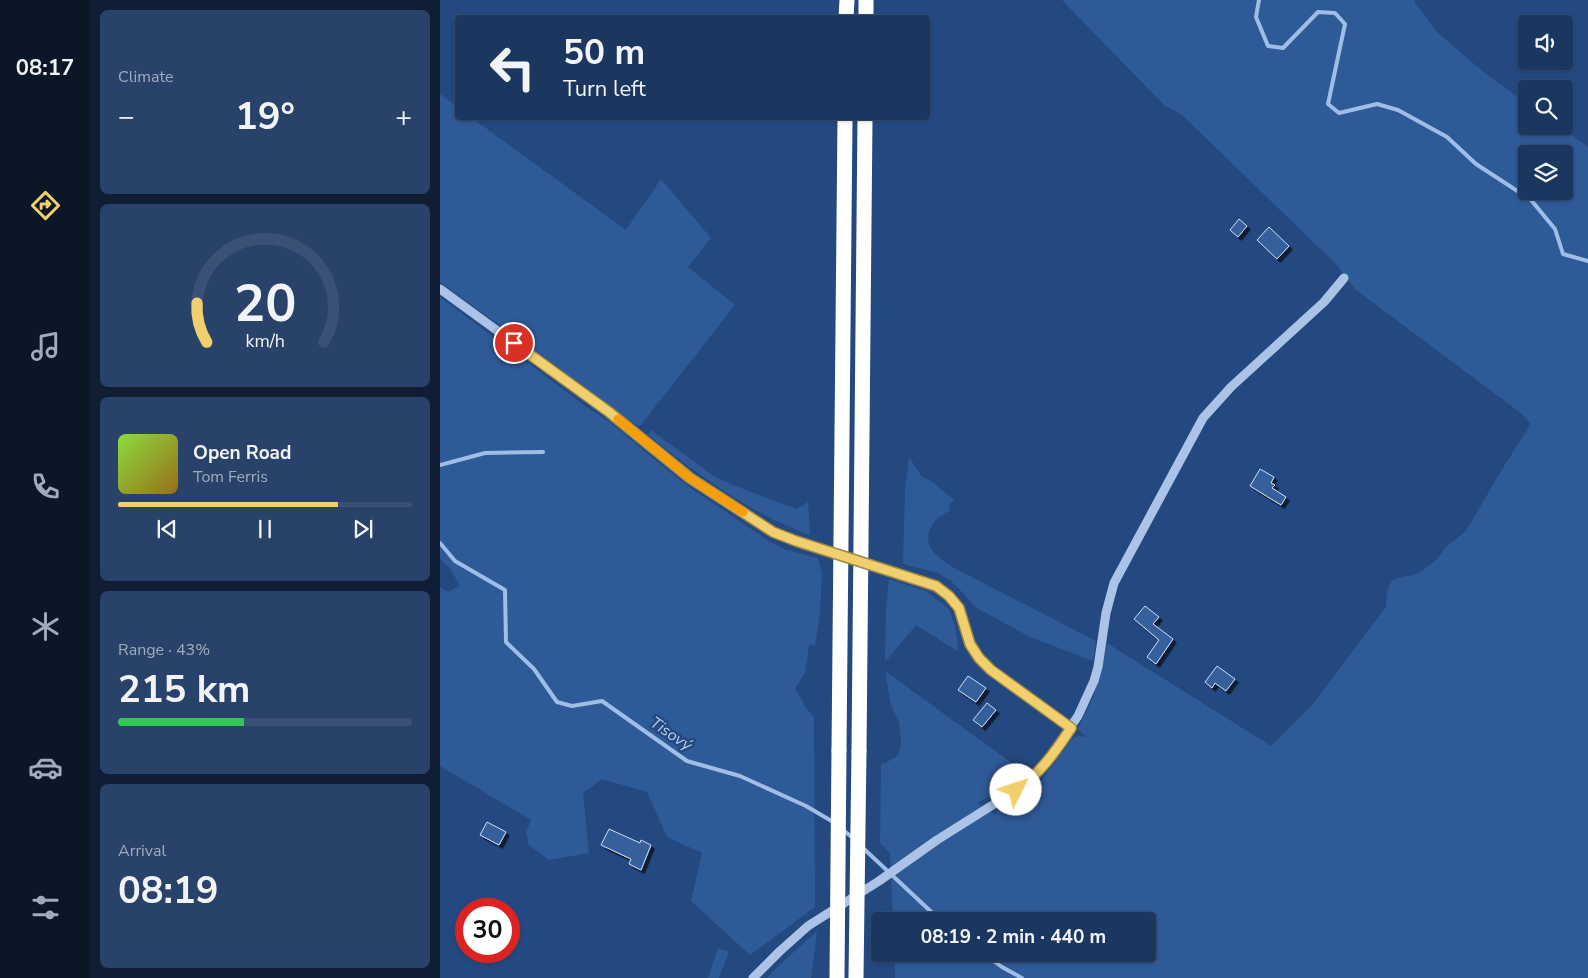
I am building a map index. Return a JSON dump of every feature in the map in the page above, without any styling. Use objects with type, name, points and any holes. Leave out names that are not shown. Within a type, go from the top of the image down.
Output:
[{"type":"highway","points":[[846,15],[847,0]]},
{"type":"highway","points":[[866,0],[866,15]]},
{"type":"highway","points":[[837,978],[845,120]]},
{"type":"highway","points":[[856,978],[865,120]]},
{"type":"street","points":[[752,978],[808,926],[879,881],[937,840],[1026,784],[1050,758],[1071,728],[1089,696],[1098,667],[1106,613],[1114,583],[1203,418],[1231,386],[1324,302],[1344,278]]},
{"type":"street","points":[[440,289],[609,412],[690,478],[773,532],[936,586],[949,596],[959,608],[970,644],[979,658],[991,670],[1071,728]]},
{"type":"shaded area","points":[[1062,0],[1415,0],[1415,3],[1436,31],[1481,70],[1518,97],[1518,135],[1571,135],[1588,147],[1588,978],[895,978],[894,962],[1156,962],[1156,912],[893,912],[890,853],[880,843],[881,765],[898,756],[901,744],[899,722],[891,705],[885,671],[1027,774],[1013,785],[977,803],[994,814],[1041,781],[1073,738],[1078,736],[1086,737],[1078,729],[1094,695],[1107,643],[1271,746],[1312,705],[1386,607],[1387,591],[1392,580],[1414,575],[1423,570],[1435,561],[1446,547],[1466,531],[1530,424],[1522,414],[1355,289],[1337,265],[1182,115],[1164,105]]},
{"type":"shaded area","points":[[440,94],[455,105],[455,120],[475,120],[626,230],[661,179],[711,238],[688,267],[735,305],[640,426],[636,425],[440,282]]},
{"type":"shaded area","points":[[440,297],[585,406],[611,423],[692,489],[783,549],[818,558],[822,574],[820,612],[815,646],[809,645],[805,673],[795,688],[806,708],[814,717],[815,907],[750,955],[691,901],[702,853],[667,837],[647,792],[602,779],[583,793],[589,853],[549,860],[529,845],[526,832],[531,820],[440,766],[440,587],[448,592],[460,586],[450,568],[440,559]]},
{"type":"shaded area","points":[[651,430],[712,475],[733,485],[797,509],[808,502],[810,535],[765,515],[705,479],[648,435]]},
{"type":"shaded area","points":[[909,457],[922,477],[930,480],[954,500],[949,505],[950,510],[936,520],[929,532],[929,544],[935,553],[954,568],[1096,641],[1093,661],[1030,637],[975,607],[951,581],[938,573],[903,564],[905,491]]},
{"type":"shaded area","points":[[889,579],[926,591],[949,609],[955,626],[958,643],[957,651],[916,625],[885,662]]},
{"type":"shaded area","points":[[817,931],[811,978],[767,978],[773,971]]},
{"type":"shaded area","points":[[718,948],[729,952],[719,978],[708,978]]},
{"type":"building","points":[[1239,219],[1247,226],[1238,237],[1230,230]]},
{"type":"building","points":[[1269,227],[1289,246],[1277,259],[1257,240]]},
{"type":"building","points":[[1260,469],[1274,477],[1271,483],[1275,485],[1272,488],[1286,497],[1281,505],[1250,486]]},
{"type":"building","points":[[1145,606],[1159,617],[1153,624],[1173,639],[1156,664],[1147,657],[1159,640],[1134,619]]},
{"type":"building","points":[[1217,666],[1235,679],[1226,691],[1215,683],[1212,688],[1205,682]]},
{"type":"building","points":[[968,676],[986,688],[976,702],[958,690]]},
{"type":"building","points":[[987,703],[996,710],[982,727],[973,720]]},
{"type":"building","points":[[487,822],[506,832],[499,845],[480,835]]},
{"type":"building","points":[[609,829],[640,843],[641,840],[651,845],[641,870],[629,864],[631,859],[601,845]]},
{"type":"waterway","points":[[1259,0],[1256,17],[1268,46],[1283,48],[1318,12],[1335,13],[1345,24],[1328,104],[1339,113],[1377,104],[1398,110],[1447,137],[1476,164],[1531,200],[1555,229],[1563,254],[1588,261]]},
{"type":"waterway","points":[[440,465],[485,453],[543,452]]},
{"type":"waterway","name":"Tisový","points":[[440,543],[455,561],[505,590],[506,642],[534,669],[557,702],[572,706],[602,701],[687,761],[740,776],[806,806],[835,823]]},
{"type":"waterway","name":"Tisový","points":[[842,829],[854,839]]},
{"type":"waterway","name":"Tisový","points":[[863,848],[931,912]]},
{"type":"waterway","name":"Tisový","points":[[995,962],[1022,978]]},
{"type":"slow traffic","points":[[618,419],[690,478],[743,512]]},
{"type":"route","points":[[514,343],[609,412],[690,478],[773,532],[936,586],[949,596],[959,608],[970,644],[979,658],[991,670],[1059,717],[1071,728],[1050,758],[1026,784],[1016,790]]}]
